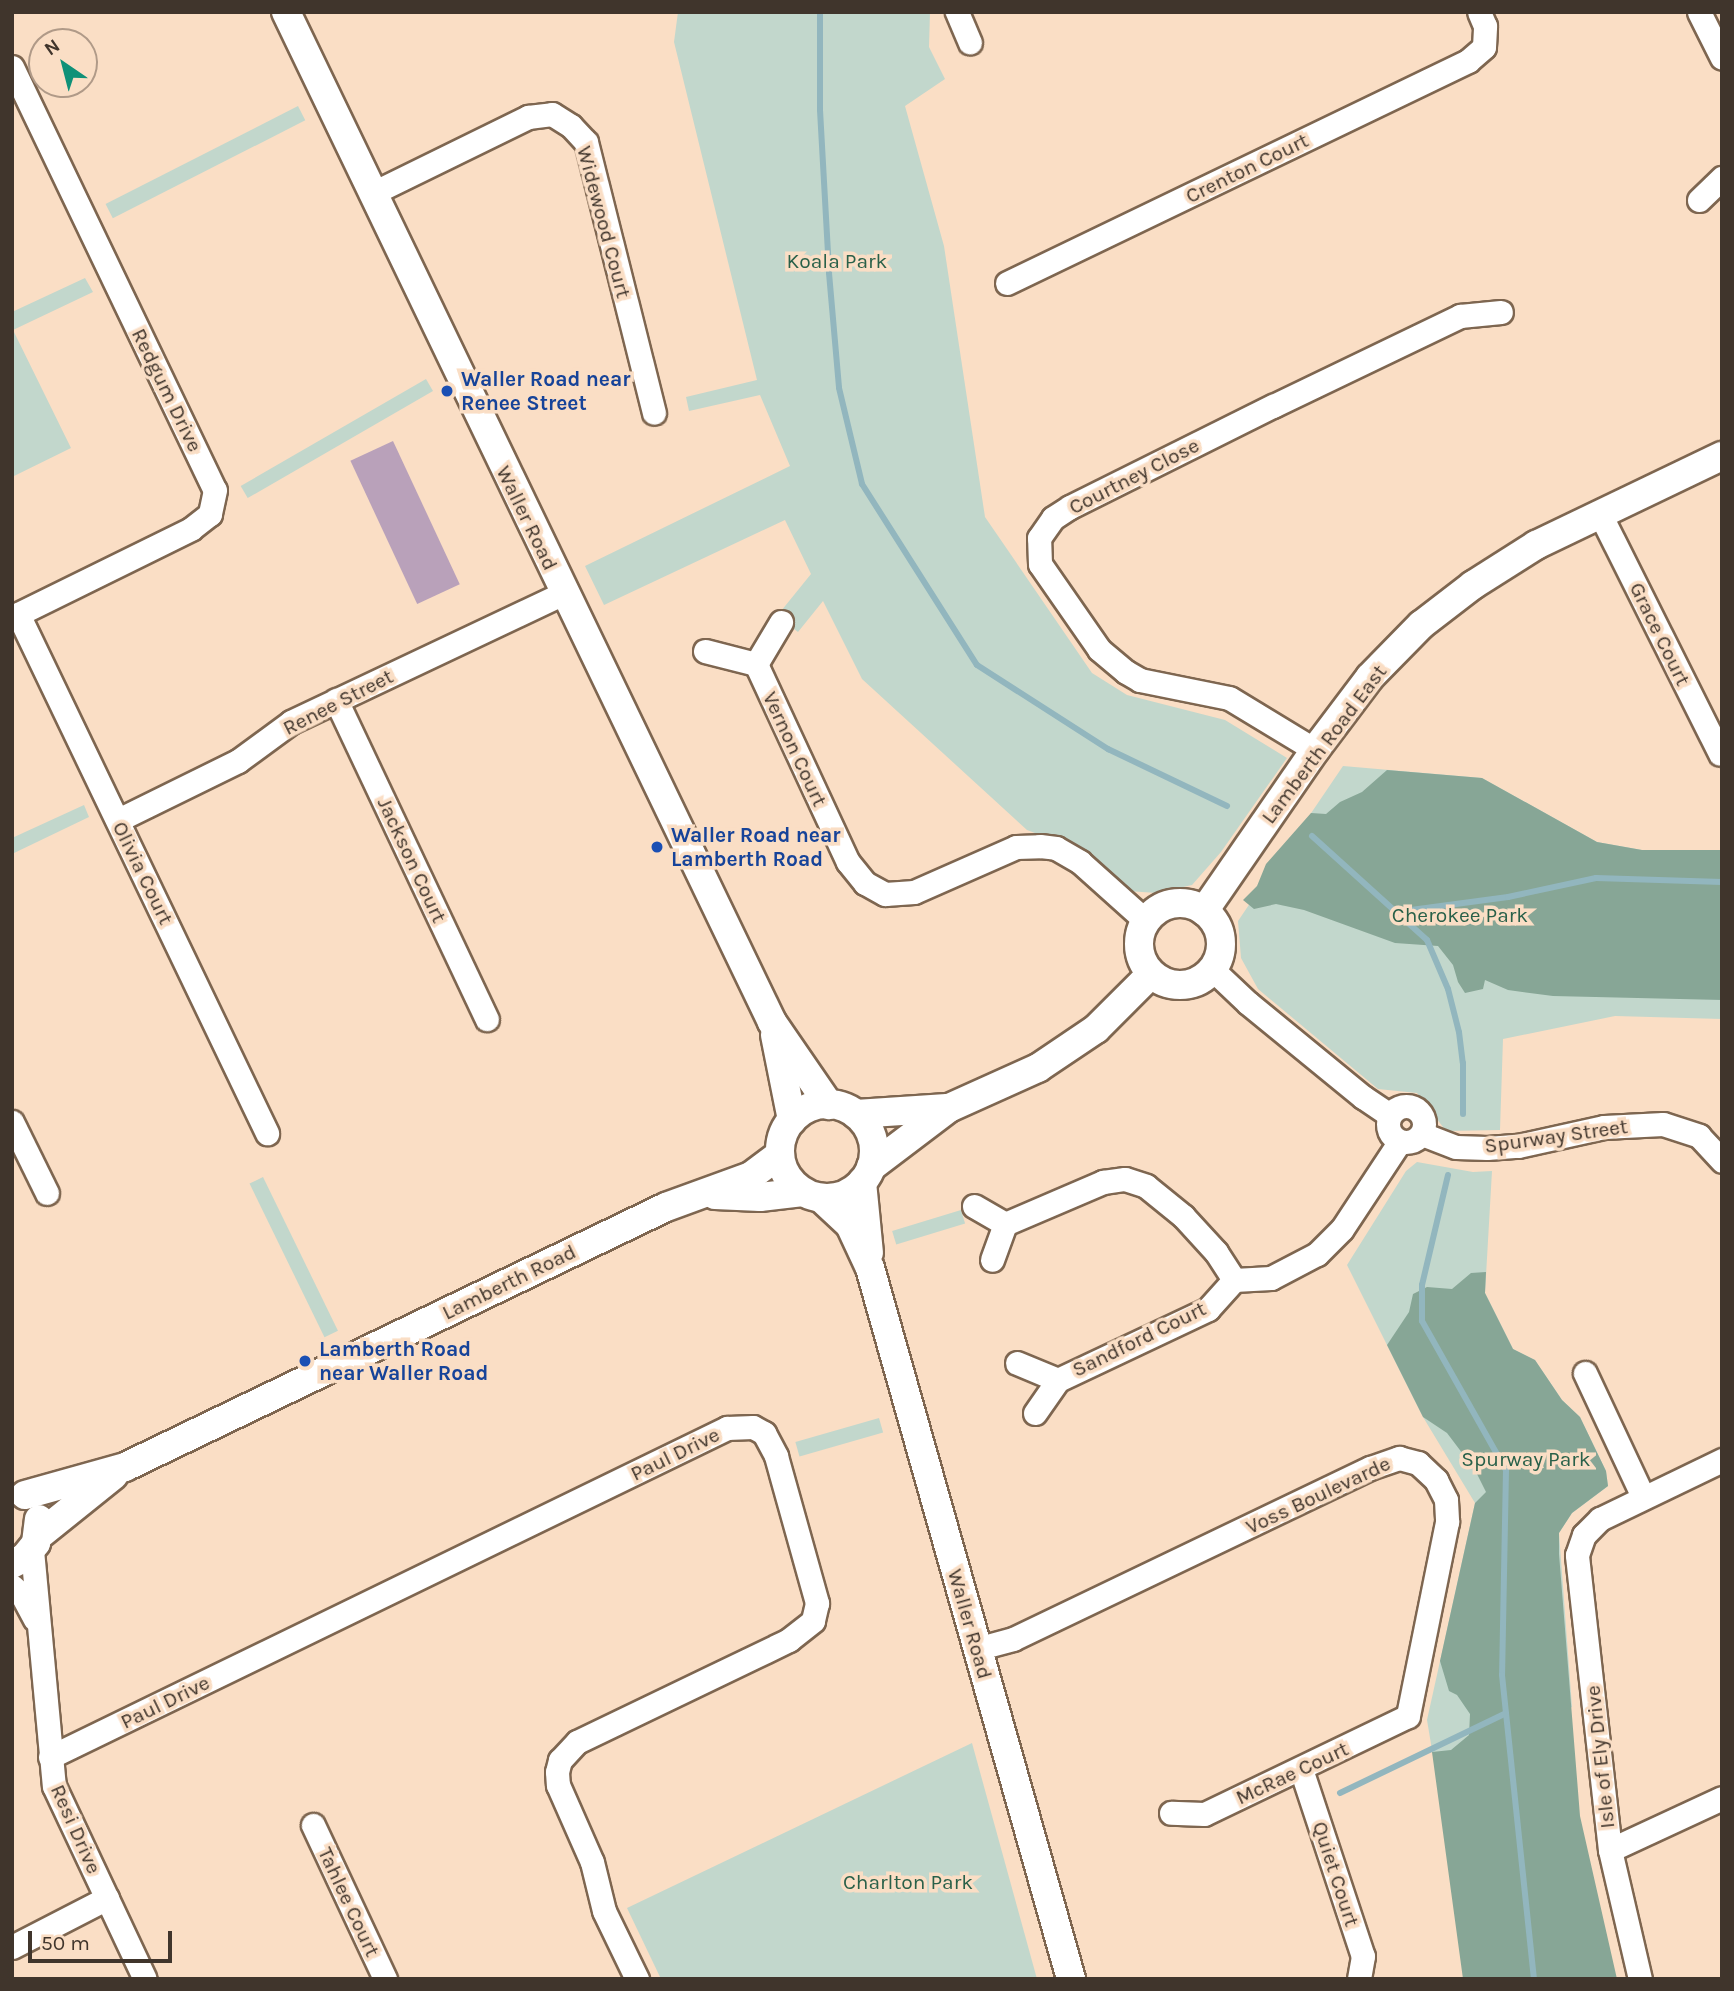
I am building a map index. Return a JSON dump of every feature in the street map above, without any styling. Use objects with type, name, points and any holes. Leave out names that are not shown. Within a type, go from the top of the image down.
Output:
[{"type":"street","name":"Waller Road","points":[[286,12],[772,1022],[829,1105]]},
{"type":"street","points":[[957,12],[970,42]]},
{"type":"street","name":"Crenton Court","points":[[1007,283],[1468,61],[1484,47],[1485,26],[1479,12]]},
{"type":"street","points":[[1699,12],[1722,58]]},
{"type":"street","name":"Redgum Drive","points":[[12,67],[215,490],[210,514],[191,529],[15,615]]},
{"type":"street","name":"Widewood Court","points":[[373,193],[528,117],[552,114],[571,126],[586,142],[654,413]]},
{"type":"street","points":[[1699,200],[1722,178]]},
{"type":"street","name":"Courtney Close","points":[[1315,750],[1229,698],[1209,691],[1140,680],[1126,672],[1100,649],[1040,564],[1039,538],[1053,518],[1070,507],[1273,406],[1460,316],[1501,312]]},
{"type":"street","name":"Lamberth Road East","points":[[1204,911],[1315,750],[1370,677],[1421,625],[1472,585],[1536,545],[1722,456]]},
{"type":"street","name":"Grace Court","points":[[1600,514],[1720,754]]},
{"type":"street","name":"Renee Street","points":[[118,820],[237,761],[291,722],[564,593]]},
{"type":"street","name":"Olivia Court","points":[[15,615],[118,820],[267,1133]]},
{"type":"street","points":[[705,651],[756,664],[782,622]]},
{"type":"street","name":"Vernon Court","points":[[756,664],[848,862],[865,883],[885,894],[914,892],[1016,846],[1056,848],[1080,862],[1146,921]]},
{"type":"street","name":"Jackson Court","points":[[336,701],[487,1019]]},
{"type":"street","points":[[1180,903],[1204,911],[1219,932],[1221,945],[1212,969],[1202,978],[1176,985],[1151,974],[1143,962],[1139,948],[1146,921],[1167,905],[1180,903]]},
{"type":"street","points":[[1212,969],[1352,1089],[1390,1115]]},
{"type":"street","points":[[949,1108],[856,1114],[829,1105],[809,1108],[792,1120],[781,1142],[783,1169],[791,1182],[812,1195],[850,1192],[866,1174],[949,1108],[992,1091],[1049,1060],[1096,1028],[1151,974]]},
{"type":"street","name":"Waller Road","points":[[772,1022],[792,1120]]},
{"type":"street","points":[[992,1260],[1005,1224],[1103,1181],[1125,1179],[1146,1186],[1183,1216],[1216,1252],[1234,1280],[1270,1278],[1317,1254],[1342,1229],[1411,1138],[1424,1120],[1416,1108],[1402,1106],[1390,1115],[1389,1130],[1411,1138]]},
{"type":"street","points":[[856,1114],[872,1138],[866,1174]]},
{"type":"street","points":[[12,1122],[47,1193]]},
{"type":"street","name":"Spurway Street","points":[[1411,1138],[1455,1147],[1487,1149],[1518,1146],[1604,1127],[1663,1124],[1699,1136],[1722,1161]]},
{"type":"street","name":"Lamberth Road","points":[[27,1550],[38,1514],[19,1491],[125,1466],[666,1207],[751,1176],[780,1154]]},
{"type":"street","name":"Waller Road","points":[[866,1174],[870,1268]]},
{"type":"street","name":"Lamberth Road","points":[[706,1194],[760,1197],[812,1195]]},
{"type":"street","name":"Waller Road","points":[[812,1195],[850,1225],[870,1268],[1071,1979]]},
{"type":"street","points":[[974,1206],[1005,1224]]},
{"type":"street","name":"Sandford Court","points":[[1035,1413],[1058,1380],[1208,1309],[1234,1280]]},
{"type":"street","name":"Sandford Court","points":[[1017,1363],[1058,1380]]},
{"type":"street","points":[[1585,1373],[1643,1497],[1722,1460]]},
{"type":"street","name":"Paul Drive","points":[[50,1757],[727,1428],[753,1427],[764,1433],[776,1456],[817,1603],[813,1621],[789,1640],[577,1742],[560,1760],[557,1772],[558,1785],[592,1862],[604,1911],[636,1979]]},
{"type":"street","name":"Voss Boulevarde","points":[[976,1649],[1013,1639],[1370,1468],[1399,1458],[1418,1464],[1436,1480],[1446,1500],[1447,1522],[1408,1716]]},
{"type":"street","name":"Lamberth Road","points":[[27,1550],[125,1466]]},
{"type":"street","name":"Isle of Ely Drive","points":[[1640,1979],[1610,1850],[1577,1555],[1584,1535],[1600,1520],[1643,1497]]},
{"type":"street","name":"Resi Drive","points":[[27,1550],[40,1628],[54,1786],[145,1979]]},
{"type":"street","name":"Resi Drive","points":[[12,1586],[22,1595],[40,1628]]},
{"type":"street","name":"McRae Court","points":[[1171,1813],[1205,1814],[1408,1716]]},
{"type":"street","name":"Quiet Court","points":[[1301,1769],[1363,1956],[1359,1979]]},
{"type":"street","points":[[1610,1850],[1722,1798]]},
{"type":"street","name":"Tahlee Court","points":[[313,1825],[385,1979]]},
{"type":"street","points":[[12,1947],[107,1898]]},
{"type":"green space","name":"Koala Park","points":[[678,12],[930,12],[929,47],[945,79],[905,106],[944,246],[985,517],[1092,673],[1127,695],[1225,720],[1287,758],[1221,852],[1192,885],[1157,893],[1127,891],[1083,851],[1027,830],[862,679],[823,601],[798,632],[777,616],[811,574],[785,520],[604,605],[585,566],[790,466],[760,395],[689,411],[686,397],[757,380],[674,42]]},
{"type":"green space","points":[[298,106],[305,120],[113,218],[106,204]]},
{"type":"green space","points":[[85,278],[93,292],[13,330],[71,448],[12,477],[12,312]]},
{"type":"green space","points":[[426,379],[433,391],[248,498],[241,486]]},
{"type":"green space","name":"Cherokee Park","points":[[1343,766],[1482,778],[1597,842],[1642,850],[1722,850],[1722,1019],[1615,1016],[1503,1039],[1500,1130],[1446,1131],[1417,1093],[1378,1089],[1258,989],[1241,958],[1238,921]]},
{"type":"green space","name":"Cherokee Park","points":[[1387,770],[1482,778],[1597,842],[1642,850],[1722,850],[1722,1000],[1553,996],[1508,990],[1485,980],[1483,989],[1465,993],[1458,982],[1453,965],[1438,946],[1395,943],[1304,910],[1276,904],[1254,909],[1243,900],[1257,886],[1266,864],[1311,813],[1326,814],[1340,802],[1362,792]]},
{"type":"green space","points":[[84,805],[89,817],[12,854],[12,838]]},
{"type":"green space","name":"Spurway Park","points":[[1417,1162],[1473,1172],[1492,1171],[1485,1293],[1513,1349],[1535,1360],[1562,1400],[1580,1417],[1606,1471],[1608,1486],[1572,1513],[1559,1533],[1572,1707],[1436,1774],[1427,1720],[1475,1503],[1423,1417],[1347,1265],[1406,1171]]},
{"type":"green space","points":[[263,1177],[338,1331],[324,1337],[250,1184]]},
{"type":"green space","points":[[961,1210],[965,1223],[896,1244],[892,1231]]},
{"type":"green space","name":"Spurway Park","points":[[1486,1272],[1485,1293],[1513,1349],[1535,1360],[1562,1400],[1580,1417],[1606,1471],[1608,1486],[1572,1513],[1559,1533],[1559,1554],[1580,1816],[1617,1979],[1463,1979],[1432,1752],[1451,1750],[1469,1735],[1470,1714],[1457,1695],[1449,1691],[1440,1661],[1475,1503],[1486,1492],[1475,1470],[1447,1433],[1423,1417],[1387,1345],[1409,1312],[1413,1294],[1427,1287],[1452,1289],[1471,1273]]},
{"type":"green space","points":[[879,1418],[883,1432],[800,1456],[795,1442]]},
{"type":"green space","name":"Charlton Park","points":[[972,1743],[1037,1979],[661,1979],[627,1908]]},
{"type":"building","points":[[393,441],[460,584],[417,604],[350,461]]},
{"type":"waterway","points":[[820,12],[820,110],[829,273],[839,388],[862,484],[977,665],[1108,749],[1227,806]]},
{"type":"waterway","points":[[1312,836],[1427,940],[1448,989],[1459,1032],[1463,1063],[1463,1114]]},
{"type":"waterway","points":[[1396,912],[1508,897],[1596,878],[1722,882]]},
{"type":"waterway","points":[[1448,1175],[1422,1285],[1422,1321],[1506,1470],[1502,1675],[1534,1979]]},
{"type":"waterway","points":[[1340,1793],[1506,1713]]},
{"type":"place","name":"Waller Road near Renee Street","points":[[447,391]]},
{"type":"place","name":"Waller Road near Lamberth Road","points":[[657,847]]},
{"type":"place","name":"Lamberth Road near Waller Road","points":[[305,1361]]}]
